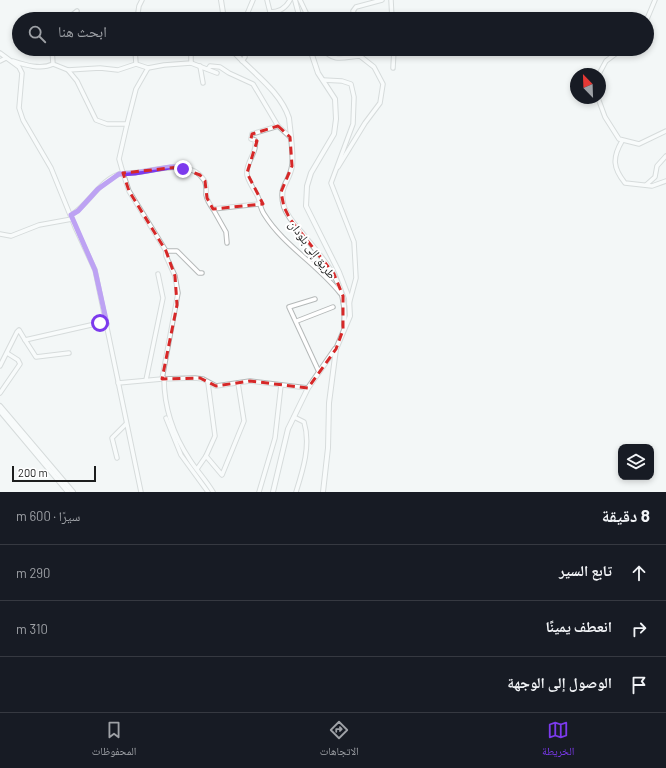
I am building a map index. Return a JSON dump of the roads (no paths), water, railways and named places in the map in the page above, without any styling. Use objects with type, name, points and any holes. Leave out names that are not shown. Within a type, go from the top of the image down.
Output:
[{"type":"main road","points":[[221,0],[223,12]]},
{"type":"main road","points":[[295,0],[298,12]]},
{"type":"main road","name":"طريق إلى بلودان","points":[[238,56],[282,102],[289,118],[292,166],[281,192],[284,207],[290,219],[334,274],[343,296],[345,312],[343,330]]},
{"type":"main road","points":[[312,56],[315,66],[335,99],[336,119],[334,134],[311,173],[307,186],[306,206],[339,272],[349,304],[350,316],[336,349],[329,403],[326,463],[322,492]]},
{"type":"main road","points":[[273,492],[288,429],[308,388],[318,372],[336,349]]},
{"type":"main road","points":[[0,406],[73,492]]},
{"type":"main road","points":[[0,411],[68,492]]},
{"type":"street","points":[[138,12],[142,0]]},
{"type":"street","points":[[248,12],[253,0]]},
{"type":"street","points":[[267,0],[270,12],[273,12],[287,6],[290,0]]},
{"type":"street","points":[[300,0],[306,12]]},
{"type":"street","points":[[354,12],[356,7],[382,0]]},
{"type":"street","points":[[392,0],[392,12]]},
{"type":"street","points":[[650,12],[655,0]]},
{"type":"street","points":[[0,53],[18,67],[22,73],[20,108],[23,120],[51,168],[95,270],[141,492]]},
{"type":"street","points":[[52,56],[53,64]]},
{"type":"street","points":[[136,56],[136,64]]},
{"type":"street","points":[[191,56],[191,64]]},
{"type":"street","points":[[242,60],[245,56]]},
{"type":"street","points":[[330,56],[336,59],[360,56],[374,67],[383,84],[380,102],[365,122],[344,160],[336,170]]},
{"type":"street","points":[[393,68],[394,56]]},
{"type":"street","points":[[602,68],[606,60],[612,56]]},
{"type":"street","points":[[0,61],[8,59],[35,66],[48,67],[53,64]]},
{"type":"street","points":[[53,64],[68,70],[100,68],[118,70],[136,64],[148,68],[164,65],[191,64],[217,73]]},
{"type":"street","points":[[200,66],[203,83]]},
{"type":"street","points":[[208,69],[210,66],[220,66],[229,73],[253,84],[278,126],[290,137]]},
{"type":"street","points":[[148,68],[136,89],[119,159],[129,191],[166,251],[166,256],[175,276],[178,293],[163,378],[166,400],[177,438],[213,492]]},
{"type":"street","points":[[68,70],[77,81],[96,120],[107,124],[127,124]]},
{"type":"street","points":[[323,80],[342,81],[351,84],[354,97],[353,124],[331,183],[354,242],[356,278],[349,304]]},
{"type":"street","points":[[601,104],[609,124],[622,141],[639,144],[666,131]]},
{"type":"street","points":[[278,126],[252,134],[251,138],[255,140],[256,145],[247,168],[247,173],[252,187],[259,198],[259,204],[264,214],[279,234],[328,278],[343,296]]},
{"type":"street","points":[[622,141],[615,157],[617,173],[625,183],[652,186],[666,181]]},
{"type":"street","points":[[642,186],[649,184],[655,178],[657,166],[666,156]]},
{"type":"street","points":[[0,234],[11,236],[39,225],[71,217],[102,186],[119,174],[135,173],[176,166],[200,175],[205,181],[207,198],[226,232],[226,243]]},
{"type":"street","points":[[213,209],[259,204]]},
{"type":"street","points":[[166,251],[177,252],[199,273],[202,273]]},
{"type":"street","points":[[146,380],[163,298],[158,274]]},
{"type":"street","points":[[314,299],[289,307],[297,321],[318,372]]},
{"type":"street","points":[[297,321],[333,307]]},
{"type":"street","points":[[25,340],[91,325],[107,324]]},
{"type":"street","points":[[0,366],[19,330],[36,357],[69,353]]},
{"type":"street","points":[[0,393],[20,364],[18,360],[7,353]]},
{"type":"street","points":[[118,383],[163,378],[195,378],[203,379],[216,386],[250,382],[308,388]]},
{"type":"street","points":[[197,468],[206,456],[215,436],[208,383]]},
{"type":"street","points":[[206,456],[222,475],[244,421],[238,383]]},
{"type":"street","points":[[259,492],[275,438],[281,385]]},
{"type":"street","points":[[294,417],[304,422],[307,438],[302,472],[296,492]]},
{"type":"street","points":[[166,418],[181,455],[208,492]]},
{"type":"street","points":[[117,458],[112,438],[126,424]]}]
